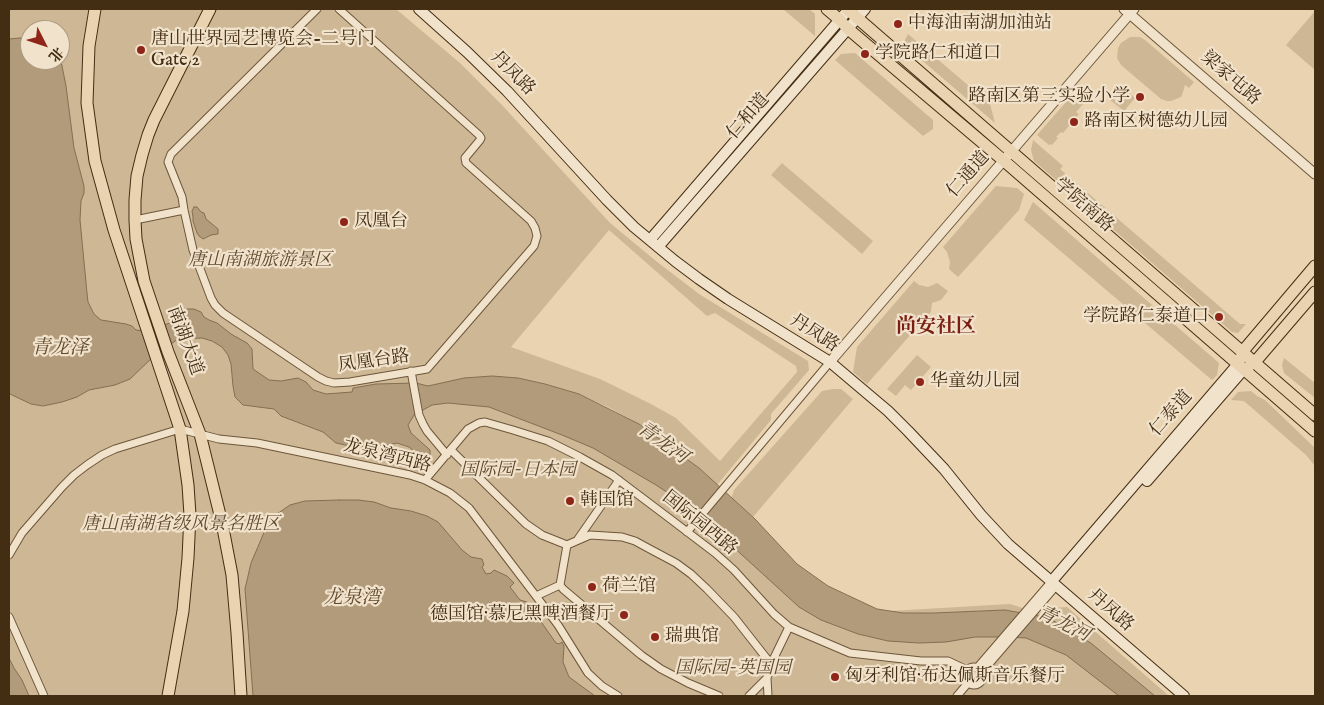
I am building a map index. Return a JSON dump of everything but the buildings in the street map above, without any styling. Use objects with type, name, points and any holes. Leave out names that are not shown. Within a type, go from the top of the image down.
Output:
[{"type":"main road","name":"南湖大道","points":[[95,9],[88,54],[87,103],[95,161],[104,198],[180,429],[185,457],[190,514],[188,558],[183,610],[168,696]]},
{"type":"main road","name":"南湖大道","points":[[210,9],[148,134],[137,176],[134,200],[136,239],[144,281],[168,352],[200,434],[222,523],[232,575],[241,696]]},
{"type":"main road","name":"学院南路","points":[[827,9],[1315,431]]},
{"type":"main road","name":"丹凤路","points":[[425,11],[507,91],[616,210],[675,262],[721,294],[830,362],[888,411],[944,469],[992,528],[1008,544],[1184,696]]},
{"type":"main road","name":"学院南路","points":[[853,11],[1315,415]]},
{"type":"main road","name":"仁和道","points":[[658,247],[853,11]]},
{"type":"main road","name":"仁和道","points":[[650,240],[844,24]]},
{"type":"main road","name":"仁泰道","points":[[1054,584],[1241,366],[1243,351],[1315,266]]},
{"type":"main road","name":"仁泰道","points":[[1241,366],[1255,362],[1315,292]]},
{"type":"street","name":"凤凰台路","points":[[317,9],[169,157],[168,162],[182,197],[193,250],[215,306],[326,381],[334,383],[427,369],[534,246],[537,236],[531,221],[466,163],[466,156],[481,138],[479,135],[339,9]]},
{"type":"street","name":"仁通道","points":[[830,362],[1129,10]]},
{"type":"street","name":"梁家屯路","points":[[1129,10],[1315,174]]},
{"type":"street","points":[[135,220],[184,210]]},
{"type":"street","points":[[689,529],[830,362]]},
{"type":"street","points":[[411,372],[419,415],[427,431],[526,524],[542,535],[566,545],[590,535],[622,537],[653,550],[691,574],[707,588],[734,617],[772,664]]},
{"type":"street","name":"国际园西路","points":[[425,480],[468,429],[479,423],[485,422],[548,441],[619,480],[689,529],[734,570],[774,614],[789,627],[850,653],[920,661],[948,661],[967,670]]},
{"type":"street","points":[[9,555],[22,533],[62,487],[87,465],[102,455],[116,449],[180,429]]},
{"type":"street","name":"龙泉湾西路","points":[[180,429],[219,439],[257,444],[410,475],[450,492],[469,508],[558,625],[588,673],[602,686],[618,696]]},
{"type":"street","points":[[577,540],[619,480]]},
{"type":"street","points":[[566,545],[560,585],[563,589],[641,655],[661,669],[719,696]]},
{"type":"street","points":[[980,670],[1054,584]]},
{"type":"street","points":[[536,596],[560,585]]},
{"type":"street","points":[[9,617],[44,696]]},
{"type":"street","points":[[749,696],[766,678],[789,627]]},
{"type":"street","points":[[972,668],[980,670],[983,677],[981,682],[973,686],[966,681],[967,670],[972,668]]},
{"type":"street","points":[[766,678],[768,696]]},
{"type":"street","points":[[957,696],[968,683]]},
{"type":"green space","name":"唐山南湖旅游景区","points":[[9,9],[396,9],[460,63],[502,105],[610,223],[699,294],[808,361],[809,370],[771,414],[771,420],[717,485],[699,468],[639,424],[610,408],[579,394],[545,384],[518,378],[495,377],[797,574],[873,612],[1010,604],[1045,615],[1052,608],[1067,607],[1169,696],[9,696]],"holes":[[[609,230],[707,316],[715,313],[796,366],[797,372],[720,461],[676,418],[649,403],[600,379],[511,347]]]},
{"type":"green space","points":[[783,9],[809,9],[815,14],[815,36]]},
{"type":"green space","points":[[1315,11],[1315,70],[1286,45]]},
{"type":"green space","points":[[908,34],[990,104],[995,123],[903,44]]},
{"type":"green space","points":[[1130,37],[1140,37],[1145,40],[1194,82],[1189,88],[1185,85],[1181,97],[1171,101],[1161,99],[1121,65],[1117,58],[1118,48],[1121,43]]},
{"type":"green space","points":[[855,53],[933,120],[933,129],[923,136],[835,60],[841,54]]},
{"type":"green space","points":[[1122,87],[1135,98],[1124,111],[1110,100]]},
{"type":"green space","points":[[1074,93],[1085,102],[1076,112],[1079,114],[1063,133],[1061,132],[1056,137],[1058,138],[1052,145],[1049,145],[1037,135]]},
{"type":"green space","points":[[1033,140],[1063,166],[1060,169],[1240,324],[1246,324],[1238,333],[1232,332],[1034,161],[1031,150]]},
{"type":"green space","points":[[782,163],[873,241],[862,254],[771,175]]},
{"type":"green space","points":[[996,186],[1017,188],[1024,194],[1019,210],[958,277],[949,269],[950,262],[947,252],[943,247]]},
{"type":"green space","points":[[1033,202],[1219,363],[1217,375],[1212,380],[1024,220]]},
{"type":"green space","points":[[914,281],[919,285],[928,287],[937,283],[948,291],[941,300],[932,303],[931,312],[867,384],[853,372],[857,347]]},
{"type":"green space","points":[[917,355],[931,367],[911,390],[905,385],[896,396],[887,389]]},
{"type":"green space","points":[[1284,358],[1315,383],[1315,398],[1284,373],[1282,365]]},
{"type":"green space","points":[[841,389],[853,399],[753,517],[731,499],[734,490],[822,391]]},
{"type":"green space","points":[[1251,391],[1265,400],[1315,448],[1315,466],[1306,455],[1244,401],[1231,400],[1238,392]]},
{"type":"water","points":[[20,38],[20,70],[63,70],[74,148],[84,186],[80,220],[88,302],[94,314],[101,320],[126,324],[136,330],[144,331],[170,323],[187,309],[194,309],[247,343],[252,349],[253,369],[269,380],[281,381],[298,378],[306,382],[313,390],[326,394],[352,392],[353,388],[376,384],[416,383],[428,386],[464,378],[492,376],[518,378],[579,394],[639,424],[699,468],[755,519],[797,564],[828,586],[877,609],[903,613],[1005,610],[1052,620],[1092,644],[1155,696],[1119,696],[1066,655],[1026,638],[975,637],[946,642],[919,643],[888,641],[858,634],[821,620],[799,607],[707,523],[679,500],[656,485],[593,448],[489,407],[448,403],[432,405],[414,415],[408,425],[411,433],[430,450],[430,459],[424,459],[409,447],[397,443],[374,448],[336,443],[323,432],[281,416],[274,409],[243,405],[235,397],[228,355],[222,347],[202,338],[178,339],[154,356],[130,379],[115,385],[89,390],[77,397],[62,402],[43,406],[31,404],[10,394],[9,39]]},
{"type":"water","points":[[194,207],[197,207],[204,213],[206,219],[218,229],[218,234],[203,239],[199,236],[193,221],[192,211]]},
{"type":"water","name":"龙泉湾","points":[[358,500],[374,502],[427,516],[438,522],[462,550],[471,557],[482,559],[484,565],[482,567],[486,574],[494,570],[507,576],[514,583],[510,587],[520,600],[527,602],[556,643],[562,642],[564,646],[563,662],[569,677],[595,696],[253,696],[245,589],[251,563],[268,523],[290,505],[305,501]]},
{"type":"water","points":[[9,658],[22,680],[29,696],[9,696]]},
{"type":"place","name":"中海油南湖加油站","points":[[898,24]]},
{"type":"place","name":"唐山世界园艺博览会-二号门 Gate 2","points":[[141,50]]},
{"type":"place","name":"学院路仁和道口","points":[[865,54]]},
{"type":"place","name":"路南区第三实验小学","points":[[1140,97]]},
{"type":"place","name":"路南区树德幼儿园","points":[[1074,122]]},
{"type":"place","name":"凤凰台","points":[[344,222]]},
{"type":"place","name":"学院路仁泰道口","points":[[1219,317]]},
{"type":"place","name":"华童幼儿园","points":[[920,382]]},
{"type":"place","name":"韩国馆","points":[[570,501]]},
{"type":"place","name":"荷兰馆","points":[[592,587]]},
{"type":"place","name":"德国馆·慕尼黑啤酒餐厅","points":[[624,615]]},
{"type":"place","name":"瑞典馆","points":[[655,637]]},
{"type":"place","name":"匈牙利馆·布达佩斯音乐餐厅","points":[[835,677]]},
{"type":"district","name":"尚安社区","points":[[936,328]]},
{"type":"water label","name":"青龙泽","points":[[60,349]]},
{"type":"water label","name":"青龙河","points":[[662,444]]},
{"type":"water label","name":"青龙河","points":[[1063,625]]},
{"type":"park label","name":"国际园-日本园","points":[[518,471]]},
{"type":"park label","name":"唐山南湖省级风景名胜区","points":[[181,525]]},
{"type":"park label","name":"国际园-英国园","points":[[733,669]]}]
